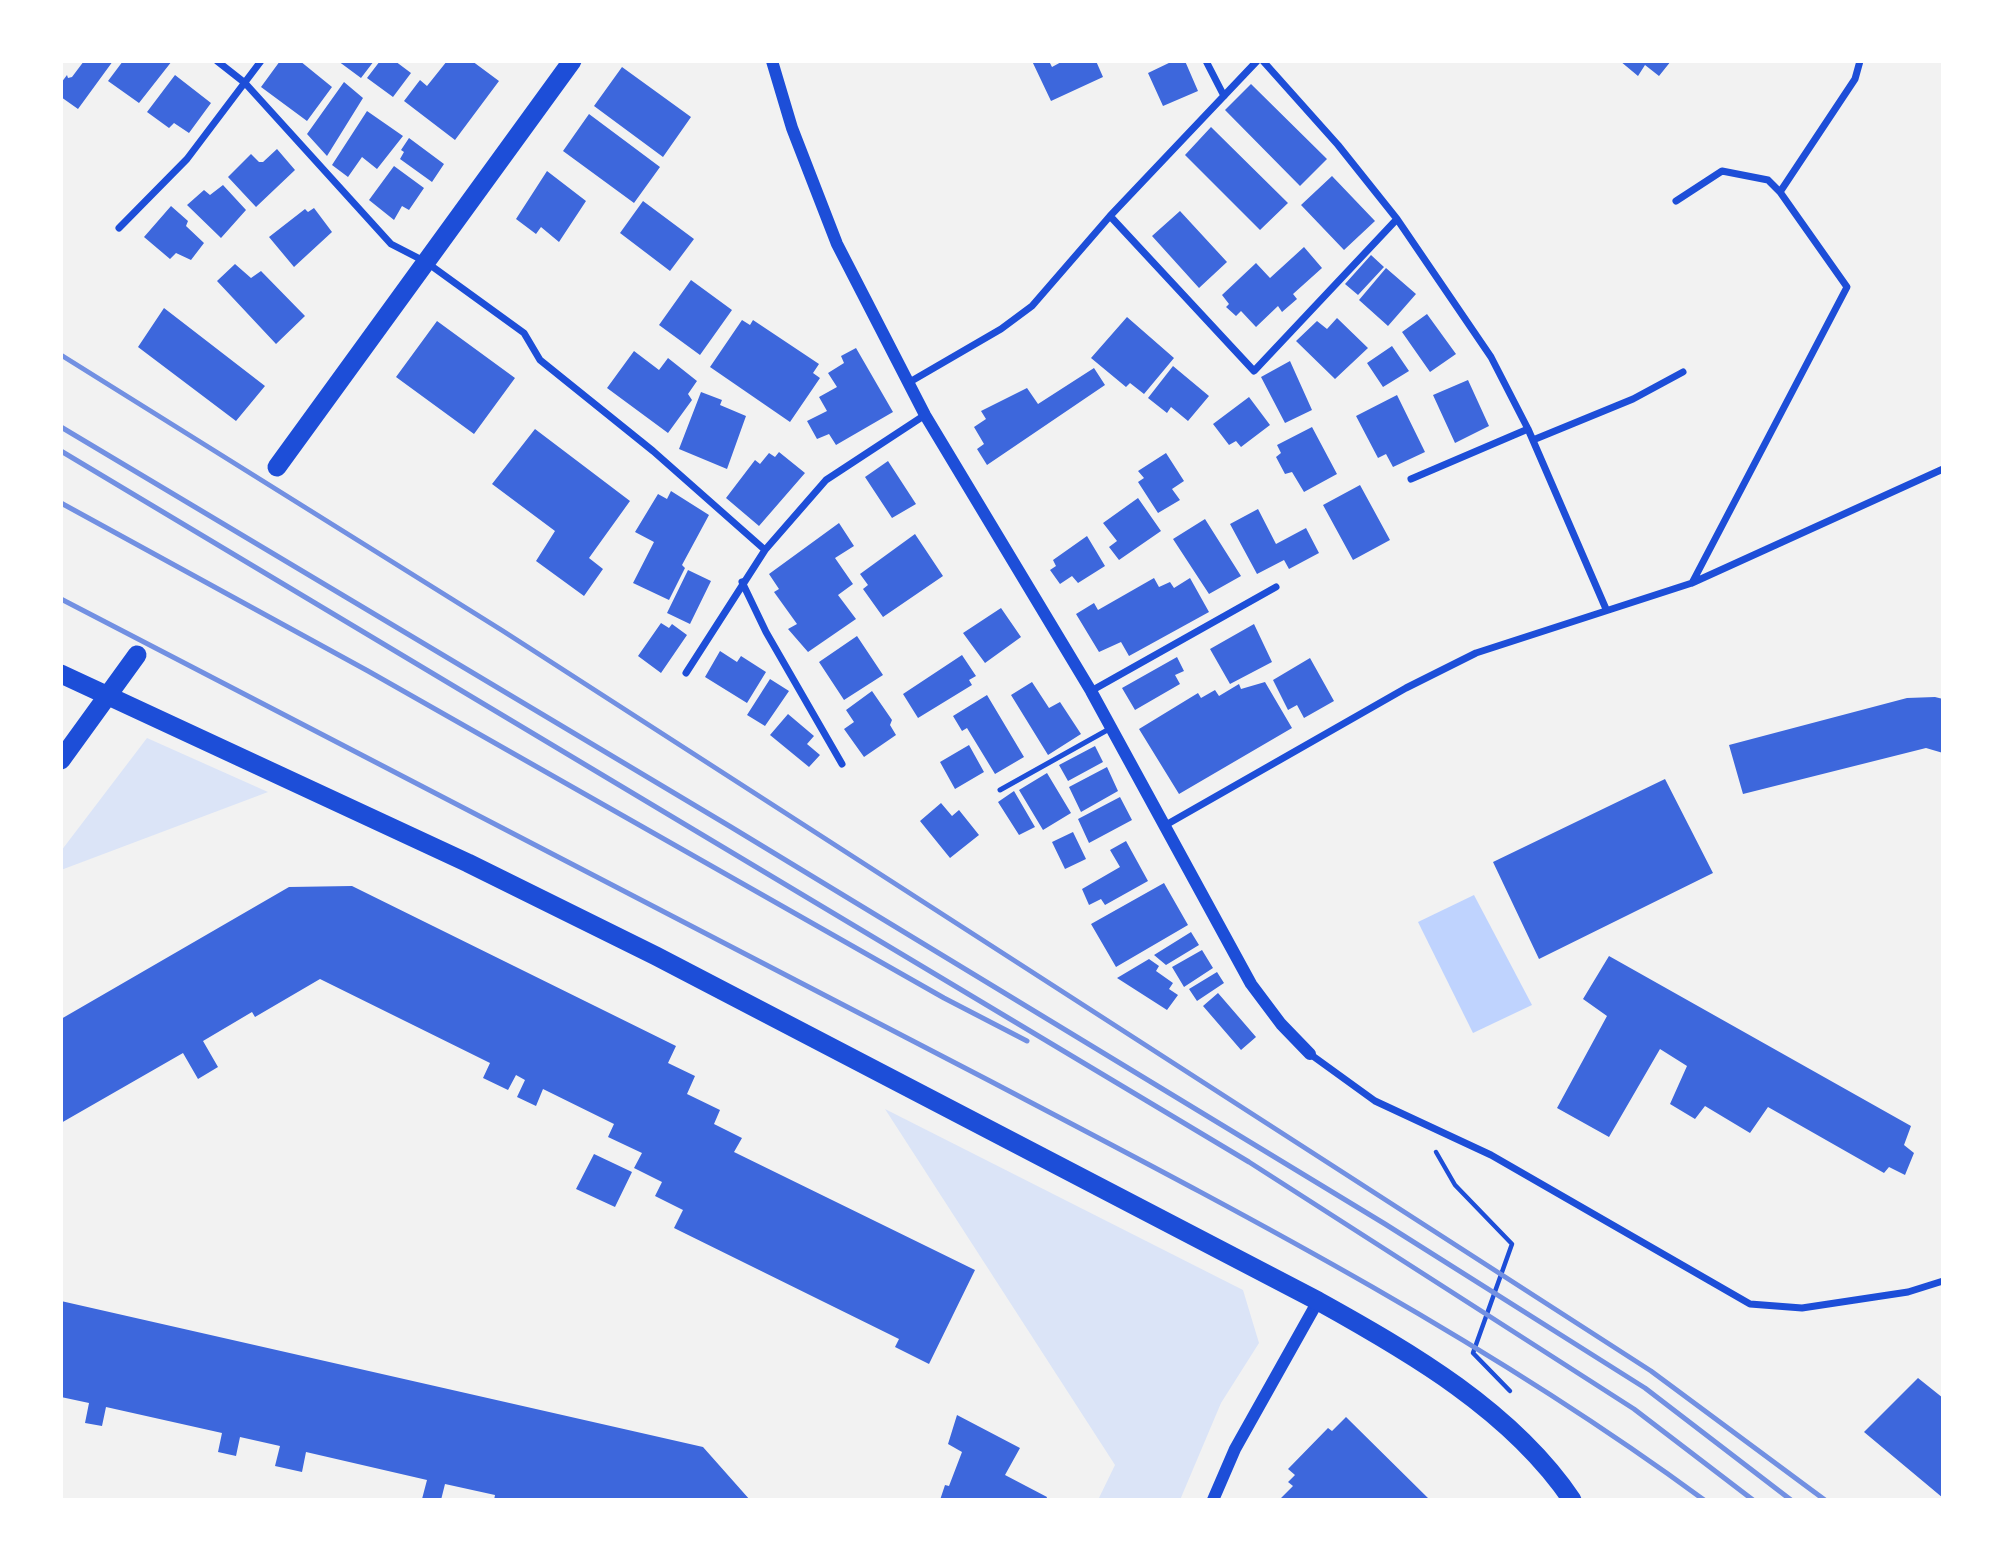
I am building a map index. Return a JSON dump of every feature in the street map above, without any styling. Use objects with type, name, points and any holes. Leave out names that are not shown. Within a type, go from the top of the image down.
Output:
[{"type":"highway","points":[[277,467],[572,61]]},
{"type":"highway","points":[[61,760],[137,655]]},
{"type":"highway","points":[[61,674],[468,863],[656,956],[1318,1301],[1386,1339],[1493,1415],[1534,1454],[1572,1500]]},
{"type":"street","points":[[217,61],[245,83],[391,244],[426,262],[524,333],[540,360],[653,451],[765,550]]},
{"type":"street","points":[[119,228],[187,159],[261,61]]},
{"type":"street","points":[[772,61],[792,128],[837,244],[908,383],[1091,691],[1251,984],[1281,1024],[1310,1054],[1375,1101],[1491,1155],[1750,1304],[1802,1308],[1908,1292],[1943,1281]]},
{"type":"street","points":[[1206,61],[1224,96]]},
{"type":"street","points":[[908,383],[1001,329],[1032,306],[1110,216],[1256,61]]},
{"type":"street","points":[[1263,61],[1338,145],[1397,219],[1483,345],[1528,429],[1606,609]]},
{"type":"street","points":[[1780,191],[1855,79],[1860,61]]},
{"type":"street","points":[[1676,201],[1722,171],[1768,180],[1780,191],[1847,286],[1692,583]]},
{"type":"street","points":[[1110,216],[1254,371],[1397,219]]},
{"type":"street","points":[[1533,440],[1633,400],[1683,372]]},
{"type":"street","points":[[686,673],[765,550],[826,480],[925,415]]},
{"type":"street","points":[[1411,480],[1528,429]]},
{"type":"street","points":[[1163,827],[1406,688],[1476,653],[1692,583],[1943,469]]},
{"type":"street","points":[[742,582],[766,632],[842,764]]},
{"type":"street","points":[[1091,691],[1276,587]]},
{"type":"street","points":[[1213,1500],[1235,1449],[1318,1301]]},
{"type":"lane","points":[[1000,790],[1111,727]]},
{"type":"path","points":[[1438,1130],[1436,1153],[1455,1185],[1512,1244],[1473,1353]]},
{"type":"shaded area","points":[[147,738],[268,792],[61,870],[61,851]]},
{"type":"shaded area","points":[[885,1109],[1243,1290],[1259,1343],[1221,1403],[1180,1500],[1098,1500],[1115,1465]]},
{"type":"water","points":[[1474,895],[1532,1005],[1473,1033],[1418,922]]},
{"type":"building","points":[[84,61],[113,61],[78,109],[61,97],[61,83],[67,75],[68,78],[72,77]]},
{"type":"building","points":[[123,61],[172,61],[139,103],[108,81]]},
{"type":"building","points":[[280,61],[300,61],[332,87],[307,121],[261,87]]},
{"type":"building","points":[[338,61],[374,61],[361,78]]},
{"type":"building","points":[[380,61],[395,61],[411,73],[393,97],[367,78]]},
{"type":"building","points":[[447,61],[472,61],[499,81],[455,140],[404,101],[420,80],[427,86]]},
{"type":"building","points":[[1032,61],[1049,61],[1052,67],[1063,61],[1096,61],[1103,77],[1051,101]]},
{"type":"building","points":[[1173,61],[1185,61],[1198,91],[1163,106],[1148,73]]},
{"type":"building","points":[[1620,61],[1671,61],[1659,76],[1645,65],[1638,76]]},
{"type":"building","points":[[622,67],[691,117],[663,157],[594,106]]},
{"type":"building","points":[[175,75],[211,103],[189,133],[174,123],[169,128],[147,112]]},
{"type":"building","points":[[344,82],[363,98],[327,156],[307,134]]},
{"type":"building","points":[[1251,84],[1327,159],[1300,186],[1225,110]]},
{"type":"building","points":[[367,111],[403,136],[377,169],[362,157],[348,177],[332,165]]},
{"type":"building","points":[[589,114],[660,167],[634,203],[563,151]]},
{"type":"building","points":[[1211,127],[1288,203],[1260,230],[1185,155]]},
{"type":"building","points":[[409,138],[444,164],[432,182],[400,159],[404,152],[401,150]]},
{"type":"building","points":[[277,149],[295,170],[256,207],[228,177],[251,154],[259,162],[263,162]]},
{"type":"building","points":[[394,166],[424,188],[409,210],[402,206],[394,220],[369,200]]},
{"type":"building","points":[[547,171],[586,201],[559,242],[541,227],[536,234],[516,219]]},
{"type":"building","points":[[1332,176],[1375,221],[1344,250],[1301,205]]},
{"type":"building","points":[[223,185],[246,210],[221,238],[187,205],[204,190],[210,195]]},
{"type":"building","points":[[643,201],[694,239],[670,271],[620,233]]},
{"type":"building","points":[[171,206],[188,221],[186,226],[204,243],[191,260],[176,253],[170,259],[144,237]]},
{"type":"building","points":[[314,208],[332,232],[294,267],[269,237],[305,209],[308,212]]},
{"type":"building","points":[[1180,211],[1227,262],[1199,288],[1152,236]]},
{"type":"building","points":[[1304,247],[1322,268],[1293,294],[1297,299],[1282,312],[1278,306],[1256,327],[1241,311],[1236,316],[1226,307],[1229,304],[1222,295],[1256,263],[1270,278]]},
{"type":"building","points":[[1371,255],[1384,267],[1358,295],[1345,284]]},
{"type":"building","points":[[235,264],[251,278],[261,271],[305,316],[276,344],[217,281]]},
{"type":"building","points":[[1386,268],[1416,294],[1388,326],[1359,300]]},
{"type":"building","points":[[691,280],[732,310],[700,355],[659,325]]},
{"type":"building","points":[[164,308],[265,386],[236,421],[138,347]]},
{"type":"building","points":[[1427,314],[1456,354],[1430,372],[1402,332]]},
{"type":"building","points":[[1127,317],[1174,358],[1144,394],[1130,383],[1126,387],[1091,358]]},
{"type":"building","points":[[1337,318],[1368,348],[1335,379],[1296,341],[1317,321],[1327,329]]},
{"type":"building","points":[[742,320],[750,325],[753,320],[819,364],[813,373],[820,378],[790,422],[710,367]]},
{"type":"building","points":[[437,321],[515,378],[474,434],[396,377]]},
{"type":"building","points":[[1392,346],[1409,371],[1383,387],[1367,363]]},
{"type":"building","points":[[856,348],[893,412],[836,445],[829,434],[817,439],[807,421],[827,411],[819,397],[837,387],[828,373],[844,363],[841,356]]},
{"type":"building","points":[[634,351],[659,370],[668,358],[697,381],[688,394],[692,400],[668,433],[607,388]]},
{"type":"building","points":[[1290,361],[1312,410],[1285,423],[1261,377]]},
{"type":"building","points":[[1173,366],[1209,396],[1188,421],[1171,407],[1167,413],[1148,398]]},
{"type":"building","points":[[1094,368],[1105,385],[987,465],[977,449],[984,444],[974,427],[986,419],[981,411],[1027,388],[1038,404]]},
{"type":"building","points":[[1468,380],[1489,426],[1455,443],[1433,395]]},
{"type":"building","points":[[701,392],[722,400],[720,405],[746,416],[727,469],[679,449]]},
{"type":"building","points":[[1397,395],[1425,452],[1393,467],[1386,454],[1378,458],[1356,416]]},
{"type":"building","points":[[1249,397],[1270,425],[1241,447],[1236,441],[1229,445],[1213,424]]},
{"type":"building","points":[[1312,427],[1337,474],[1304,492],[1292,472],[1285,474],[1276,457],[1281,453],[1277,445]]},
{"type":"building","points":[[535,429],[630,501],[589,558],[603,569],[584,596],[536,561],[555,531],[492,484]]},
{"type":"building","points":[[779,452],[805,473],[759,526],[726,498],[755,460],[760,464],[769,453],[775,457]]},
{"type":"building","points":[[1166,453],[1184,481],[1172,489],[1180,500],[1158,513],[1138,482],[1144,478],[1138,471]]},
{"type":"building","points":[[888,461],[916,504],[892,518],[865,477]]},
{"type":"building","points":[[1360,485],[1390,540],[1353,560],[1323,505]]},
{"type":"building","points":[[671,491],[709,515],[682,565],[685,568],[669,600],[633,583],[654,542],[635,532],[658,494],[667,499]]},
{"type":"building","points":[[1138,498],[1161,531],[1119,560],[1109,547],[1117,541],[1103,523]]},
{"type":"building","points":[[1258,509],[1276,544],[1306,528],[1319,553],[1289,569],[1284,560],[1257,574],[1230,524]]},
{"type":"building","points":[[1205,519],[1241,576],[1209,594],[1173,539]]},
{"type":"building","points":[[839,523],[854,546],[835,558],[853,584],[838,595],[856,619],[808,652],[788,629],[797,624],[774,592],[779,589],[769,574]]},
{"type":"building","points":[[915,534],[943,576],[883,617],[863,589],[868,585],[860,574]]},
{"type":"building","points":[[1087,536],[1105,566],[1078,583],[1072,576],[1060,584],[1050,570],[1056,566],[1053,560]]},
{"type":"building","points":[[688,570],[711,581],[690,624],[667,613]]},
{"type":"building","points":[[1154,578],[1159,587],[1170,582],[1174,588],[1190,578],[1209,612],[1129,656],[1121,642],[1099,652],[1076,614],[1094,603],[1098,610]]},
{"type":"building","points":[[1001,608],[1021,637],[985,663],[963,633]]},
{"type":"building","points":[[661,623],[669,628],[672,624],[687,635],[661,673],[638,656]]},
{"type":"building","points":[[1254,624],[1272,662],[1230,684],[1210,649]]},
{"type":"building","points":[[857,636],[883,675],[844,700],[819,662]]},
{"type":"building","points":[[720,651],[737,662],[741,656],[766,672],[747,703],[705,677]]},
{"type":"building","points":[[962,655],[976,676],[969,680],[972,685],[918,718],[903,694]]},
{"type":"building","points":[[1177,657],[1184,671],[1175,675],[1180,684],[1135,710],[1122,688]]},
{"type":"building","points":[[1310,658],[1334,701],[1304,718],[1297,705],[1288,710],[1273,680]]},
{"type":"building","points":[[770,679],[789,691],[765,726],[747,715]]},
{"type":"building","points":[[1032,682],[1049,708],[1060,702],[1081,734],[1048,755],[1011,695]]},
{"type":"building","points":[[1265,682],[1292,728],[1179,794],[1139,729],[1198,693],[1201,698],[1215,690],[1219,696],[1239,684],[1241,689]]},
{"type":"building","points":[[872,691],[892,720],[890,725],[896,735],[864,757],[844,729],[854,722],[846,710]]},
{"type":"building","points":[[987,695],[1024,757],[995,774],[967,728],[962,731],[953,716]]},
{"type":"building","points":[[1907,698],[1943,699],[1943,753],[1926,748],[1743,794],[1729,745]]},
{"type":"building","points":[[788,714],[814,736],[807,744],[820,755],[809,767],[770,735]]},
{"type":"building","points":[[969,745],[984,772],[955,789],[940,762]]},
{"type":"building","points":[[1095,746],[1103,762],[1068,781],[1059,765]]},
{"type":"building","points":[[1107,767],[1118,791],[1081,812],[1069,787]]},
{"type":"building","points":[[1047,773],[1071,813],[1043,830],[1019,790]]},
{"type":"building","points":[[1665,779],[1713,873],[1539,959],[1493,862]]},
{"type":"building","points":[[1014,791],[1035,827],[1019,835],[998,802]]},
{"type":"building","points":[[1120,797],[1132,820],[1089,843],[1078,819]]},
{"type":"building","points":[[941,803],[952,816],[959,810],[979,835],[950,858],[920,821]]},
{"type":"building","points":[[1073,832],[1086,859],[1065,869],[1052,842]]},
{"type":"building","points":[[1126,841],[1148,881],[1105,905],[1101,899],[1089,905],[1082,889],[1120,867],[1110,850]]},
{"type":"building","points":[[1164,883],[1188,925],[1116,967],[1091,924]]},
{"type":"building","points":[[352,886],[676,1046],[668,1063],[695,1076],[687,1094],[720,1110],[714,1124],[742,1138],[734,1152],[975,1270],[929,1364],[895,1347],[899,1339],[674,1228],[683,1210],[655,1196],[662,1182],[634,1168],[642,1153],[608,1137],[614,1124],[543,1089],[536,1106],[517,1097],[525,1080],[516,1075],[508,1090],[483,1078],[490,1063],[320,979],[255,1017],[252,1012],[203,1041],[218,1067],[198,1079],[183,1053],[61,1123],[61,1019],[289,887]]},
{"type":"building","points":[[1191,932],[1199,945],[1166,965],[1154,955]]},
{"type":"building","points":[[1202,950],[1213,968],[1184,987],[1172,967]]},
{"type":"building","points":[[1609,956],[1911,1126],[1904,1145],[1914,1153],[1905,1175],[1889,1167],[1884,1173],[1768,1107],[1750,1133],[1705,1106],[1695,1119],[1670,1104],[1687,1066],[1660,1049],[1609,1137],[1557,1108],[1607,1016],[1583,999]]},
{"type":"building","points":[[1149,959],[1159,966],[1156,971],[1173,983],[1169,989],[1178,995],[1167,1010],[1117,978]]},
{"type":"building","points":[[1217,972],[1224,983],[1197,1001],[1189,989]]},
{"type":"building","points":[[1218,993],[1256,1037],[1241,1050],[1203,1006]]},
{"type":"building","points":[[594,1154],[632,1172],[615,1207],[576,1189]]},
{"type":"building","points":[[61,1301],[703,1447],[750,1500],[494,1500],[495,1495],[445,1484],[441,1500],[426,1500],[422,1499],[427,1480],[306,1452],[302,1472],[275,1466],[280,1446],[240,1437],[236,1456],[218,1452],[222,1433],[106,1407],[102,1426],[85,1423],[89,1403],[61,1397]]},
{"type":"building","points":[[1918,1378],[1943,1398],[1943,1498],[1864,1432]]},
{"type":"building","points":[[957,1415],[1020,1448],[1005,1475],[1047,1497],[1046,1500],[940,1500],[945,1485],[949,1486],[962,1452],[948,1444]]},
{"type":"building","points":[[1346,1417],[1430,1500],[1279,1500],[1293,1486],[1288,1482],[1295,1475],[1288,1469],[1328,1428],[1332,1431]]},
{"type":"railway","points":[[61,355],[503,631],[1651,1371],[1825,1500]]},
{"type":"railway","points":[[61,427],[731,827],[1385,1224],[1645,1388],[1791,1500]]},
{"type":"railway","points":[[61,451],[1249,1162],[1634,1409],[1753,1500]]},
{"type":"railway","points":[[61,503],[368,671],[944,998],[1027,1041]]},
{"type":"railway","points":[[61,599],[1173,1177],[1355,1277],[1533,1383],[1704,1500]]}]
